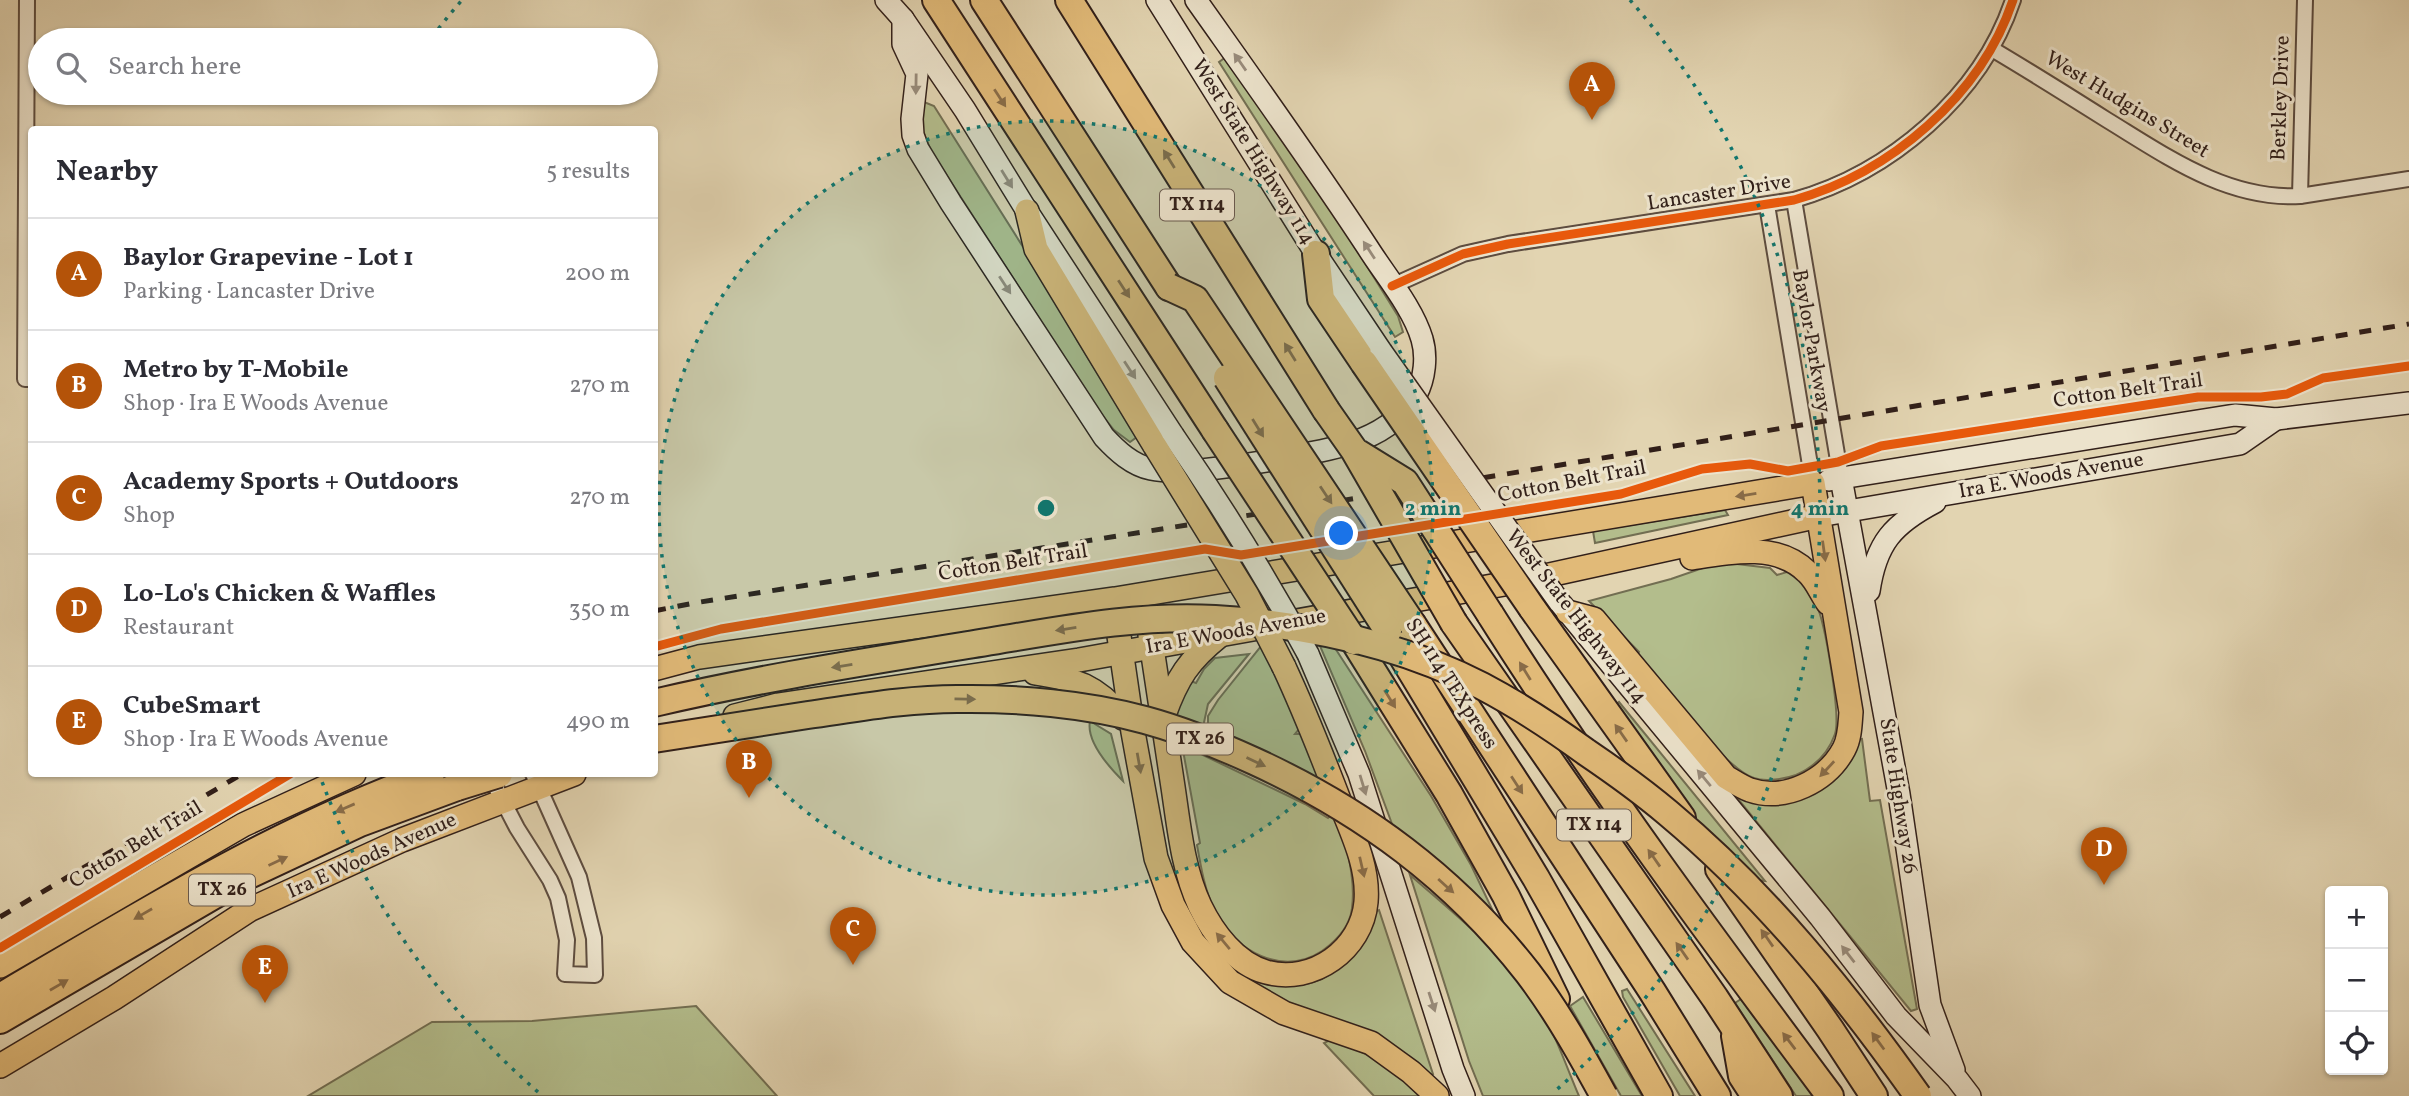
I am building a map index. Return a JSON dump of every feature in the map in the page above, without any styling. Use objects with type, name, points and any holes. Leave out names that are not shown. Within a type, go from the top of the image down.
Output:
[{"type":"highway","points":[[936,0],[1354,641],[1449,794],[1506,896],[1556,1000],[1597,1096]]},
{"type":"highway","name":"TX 114","points":[[984,0],[1170,287],[1388,632],[1516,844],[1659,1096]]},
{"type":"highway","name":"TX 114","points":[[1069,0],[1326,410],[1354,450],[1454,624],[1779,1096]]},
{"type":"highway","points":[[1317,254],[1321,299],[1373,357],[1532,608],[1730,884],[1874,1096]]},
{"type":"highway","name":"SH 114 TEXpress","points":[[1170,287],[1195,299],[1413,625],[1652,991],[1717,1096]]},
{"type":"highway","points":[[1354,450],[1405,482],[1549,708],[1680,896],[1830,1096]]},
{"type":"highway","points":[[658,701],[796,674],[1093,625],[1153,618],[1212,618],[1301,628],[1335,634],[1408,655],[1481,686],[1519,708],[1614,771],[1667,811],[1724,863],[1802,947],[1858,1014],[1918,1096]]},
{"type":"highway","name":"TX 26","points":[[658,740],[879,704],[957,699],[1023,702],[1104,712],[1144,719],[1200,739],[1264,766],[1335,803],[1380,831],[1431,872],[1478,917],[1528,973],[1551,1006],[1604,1096]]},
{"type":"highway","points":[[0,998],[247,854],[330,814],[423,777]]},
{"type":"highway","name":"TX 26","points":[[0,1020],[247,876],[360,823],[457,786],[488,777]]},
{"type":"highway","points":[[1734,1027],[1742,1076],[1755,1096]]},
{"type":"main road","points":[[887,0],[904,19],[965,110],[1027,211],[1037,249],[1164,441],[1247,595],[1313,730],[1352,832],[1366,884],[1366,902],[1358,931],[1348,946],[1319,968],[1283,975],[1265,972],[1227,947],[1200,907],[1185,861],[1144,594]]},
{"type":"main road","name":"West State Highway 114","points":[[1157,0],[1317,254]]},
{"type":"main road","points":[[904,19],[903,44],[917,74],[912,119],[918,149],[951,204],[1104,436],[1118,451],[1151,469],[1180,471],[1257,463],[1343,446],[1375,435],[1405,411],[1418,393],[1426,351],[1421,335],[1392,285],[1281,119],[1196,0]]},
{"type":"main road","name":"West State Highway 114","points":[[1373,357],[1564,608],[1820,917],[1896,1016],[1964,1088]]},
{"type":"main road","name":"Ira E. Woods Avenue","points":[[1813,484],[2235,415],[2276,419],[2409,403]]},
{"type":"main road","name":"Ira E. Woods Avenue","points":[[1819,516],[2240,444],[2276,419]]},
{"type":"main road","points":[[1164,441],[1223,507],[1308,654],[1359,774],[1464,1096]]},
{"type":"main road","name":"State Highway 26","points":[[1841,478],[1867,607],[1899,794],[1930,1005],[1964,1088]]},
{"type":"main road","points":[[658,668],[712,655],[1144,594],[1813,484],[1851,712],[1849,733],[1843,751],[1813,783],[1792,790],[1768,793],[1750,790],[1726,777],[1594,620],[1564,608]]},
{"type":"main road","points":[[1867,607],[1872,567],[1889,536],[1907,516],[1952,493]]},
{"type":"main road","name":"Ira E Woods Avenue","points":[[658,740],[716,720],[778,705],[1219,636],[1577,569],[1819,516]]},
{"type":"main road","points":[[1577,569],[1599,577],[1720,553],[1766,553],[1797,563],[1807,572],[1833,611]]},
{"type":"main road","points":[[1115,598],[1133,732],[1156,858],[1173,905],[1193,942],[1230,982],[1284,1013],[1371,1043],[1412,1072],[1437,1096]]},
{"type":"main road","points":[[1163,718],[1174,687],[1185,668],[1219,636]]},
{"type":"main road","points":[[1011,669],[1074,680],[1091,687],[1116,709],[1133,732]]},
{"type":"main road","name":"TX 26","points":[[0,966],[243,825],[347,777]]},
{"type":"main road","name":"Ira E Woods Avenue","points":[[0,1066],[114,998],[249,910],[402,840],[503,800],[536,780],[555,777]]},
{"type":"street","points":[[27,0],[28,379]]},
{"type":"street","name":"Lancaster Drive","points":[[1392,285],[1464,254],[1508,244],[1794,200],[1862,172],[1910,141],[1968,85],[1992,49],[2013,0]]},
{"type":"street","name":"Berkley Drive","points":[[2300,197],[2305,0]]},
{"type":"street","name":"West Hudgins Street","points":[[1992,49],[2184,167],[2239,190],[2300,197],[2409,179]]},
{"type":"street","name":"Baylor Parkway","points":[[1794,200],[1841,478]]},
{"type":"street","name":"Baylor Parkway","points":[[1767,205],[1813,484]]},
{"type":"street","points":[[491,777],[558,898],[567,940],[565,974],[595,975],[594,938],[579,877],[536,780]]},
{"type":"green space","points":[[1226,57],[1350,239],[1398,316],[1403,332],[1395,337],[1219,62]]},
{"type":"green space","points":[[924,102],[934,106],[1037,269],[1062,303],[1077,340],[1137,437],[1130,442],[1114,430],[1098,410],[931,151],[921,126]]},
{"type":"green space","points":[[1725,510],[1728,515],[1595,543],[1593,531]]},
{"type":"green space","points":[[1720,562],[1770,568],[1777,575],[1790,571],[1808,590],[1820,614],[1834,689],[1835,734],[1820,759],[1796,775],[1775,780],[1754,778],[1742,772],[1693,724],[1636,657],[1639,652],[1589,601],[1671,579]]},
{"type":"green space","points":[[1262,645],[1300,728],[1295,734],[1306,734],[1324,785],[1208,729],[1208,716],[1218,700]]},
{"type":"green space","points":[[1333,645],[1431,796],[1471,865],[1501,928],[1395,832],[1365,751],[1320,646]]},
{"type":"green space","points":[[1249,654],[1208,704],[1203,727],[1176,719],[1188,680],[1196,683],[1204,669],[1215,658]]},
{"type":"green space","points":[[1619,702],[1765,881],[1756,880],[1694,818],[1614,706]]},
{"type":"green space","points":[[1090,721],[1111,734],[1123,781],[1095,745]]},
{"type":"green space","points":[[1862,739],[1870,801],[1880,800],[1917,1009],[1911,1011],[1738,799],[1741,794],[1773,799],[1855,740]]},
{"type":"green space","points":[[1182,745],[1305,804],[1328,818],[1332,814],[1340,818],[1352,874],[1352,908],[1342,932],[1322,951],[1307,958],[1276,960],[1247,948],[1224,926],[1215,912],[1204,879]]},
{"type":"green space","points":[[1410,875],[1487,943],[1527,988],[1550,1026],[1579,1096],[1483,1096],[1469,1061]]},
{"type":"green space","points":[[1379,910],[1433,1074],[1426,1076],[1254,985],[1256,981],[1298,985],[1315,982],[1329,975],[1353,950],[1372,913]]},
{"type":"green space","points":[[1627,989],[1695,1096],[1680,1096],[1623,997],[1622,991]]},
{"type":"green space","points":[[1583,997],[1642,1096],[1621,1096],[1570,1006]]},
{"type":"green space","points":[[1741,999],[1814,1096],[1796,1096],[1735,1003]]},
{"type":"green space","points":[[696,1006],[777,1096],[308,1096],[432,1022],[532,1021]]},
{"type":"green space","points":[[1330,1040],[1382,1062],[1427,1096],[1374,1096],[1324,1043]]},
{"type":"railway","points":[[658,610],[1440,485],[2409,324]]},
{"type":"railway","points":[[0,917],[237,777]]},
{"type":"cycle path","points":[[1392,286],[1463,254],[1508,244],[1794,200],[1830,188],[1897,150],[1927,126],[1955,98],[1979,68],[1998,35],[2013,0]]},
{"type":"cycle path","name":"Cotton Belt Trail","points":[[658,646],[721,629],[1205,549],[1241,555],[1621,494],[1702,469],[1750,464],[1788,471],[1838,462],[1881,446],[2198,397],[2261,397],[2287,394],[2323,378],[2409,366]]},
{"type":"cycle path","name":"Cotton Belt Trail","points":[[0,948],[285,777]]},
{"type":"place","name":"Baylor Grapevine - Lot 1","points":[[1592,120]]},
{"type":"place","name":"Metro by T-Mobile","points":[[749,798]]},
{"type":"place","name":"Lo-Lo's Chicken & Waffles","points":[[2104,885]]},
{"type":"place","name":"Academy Sports + Outdoors","points":[[853,965]]},
{"type":"place","name":"CubeSmart","points":[[265,1003]]}]
